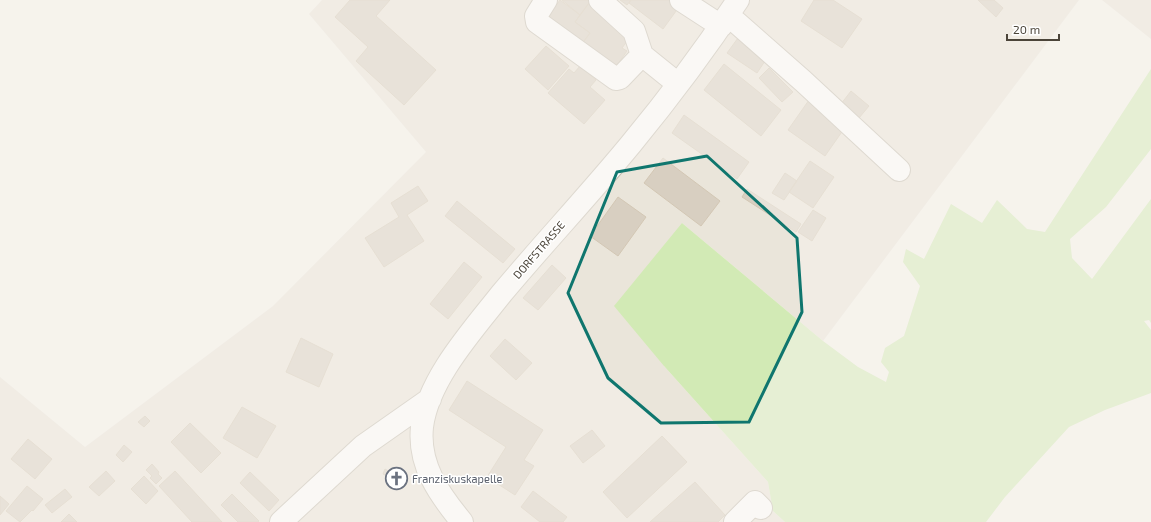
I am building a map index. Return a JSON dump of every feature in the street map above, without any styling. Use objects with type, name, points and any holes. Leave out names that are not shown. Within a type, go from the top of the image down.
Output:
[{"type":"street","points":[[546,0],[536,16],[537,22],[616,79],[620,78],[642,55]]},
{"type":"street","points":[[600,0],[634,31],[642,55],[678,84]]},
{"type":"street","points":[[681,0],[729,14],[803,80],[899,170]]},
{"type":"street","name":"DORFSTRASSE","points":[[462,522],[435,485],[424,460],[422,446],[422,427],[430,399],[443,374],[490,308],[540,247],[629,146],[678,84],[729,14]]},
{"type":"street","points":[[281,522],[363,446],[430,399]]},
{"type":"street","points":[[735,522],[755,502],[761,508]]},
{"type":"highlighted area","points":[[707,156],[797,238],[802,312],[749,422],[661,423],[608,378],[568,293],[617,172]]},
{"type":"shaded area","points":[[322,0],[1079,0],[823,341],[682,223],[664,366],[768,482],[773,511],[785,522],[0,522],[0,377],[85,447],[273,306],[426,152],[309,14]]},
{"type":"shaded area","points":[[1102,0],[1151,0],[1151,39]]},
{"type":"green space","points":[[1151,69],[1151,149],[1106,207],[1070,239],[1072,258],[1092,279],[1151,199],[1151,323],[1149,320],[1144,321],[1151,330],[1151,393],[1105,410],[1069,427],[1005,497],[986,522],[785,522],[773,511],[768,482],[664,366],[614,306],[682,223],[823,341],[858,367],[886,382],[889,372],[881,362],[885,348],[904,336],[920,286],[903,262],[906,249],[924,259],[951,204],[982,223],[997,200],[1027,229],[1045,232]]},
{"type":"building","points":[[350,0],[390,0],[376,16],[436,70],[404,105],[356,61],[368,47],[335,17]]},
{"type":"building","points":[[560,0],[580,15],[575,22],[590,33],[578,49],[543,24]]},
{"type":"building","points":[[562,0],[591,0],[580,15]]},
{"type":"building","points":[[620,0],[631,0],[627,5]]},
{"type":"building","points":[[631,0],[670,0],[679,7],[663,29],[629,3]]},
{"type":"building","points":[[814,0],[833,0],[862,19],[842,48],[801,21]]},
{"type":"building","points":[[978,0],[994,0],[1003,8],[996,17]]},
{"type":"building","points":[[590,2],[633,33],[622,48],[627,51],[612,72],[579,48],[590,33],[575,22]]},
{"type":"building","points":[[738,38],[767,58],[757,73],[727,53]]},
{"type":"building","points":[[546,46],[569,66],[548,90],[525,69]]},
{"type":"building","points":[[724,64],[781,110],[761,136],[704,90]]},
{"type":"building","points":[[580,66],[596,80],[590,87],[605,100],[584,124],[548,93],[569,69],[574,73]]},
{"type":"building","points":[[769,68],[793,92],[782,102],[759,78]]},
{"type":"building","points":[[851,91],[869,106],[859,118],[841,104]]},
{"type":"building","points":[[809,100],[846,126],[825,156],[788,130]]},
{"type":"building","points":[[684,115],[749,162],[737,179],[672,133]]},
{"type":"building","points":[[663,158],[720,201],[701,226],[644,183]]},
{"type":"building","points":[[810,161],[834,177],[813,208],[789,192]]},
{"type":"building","points":[[785,173],[797,181],[784,200],[772,193]]},
{"type":"building","points":[[418,186],[428,201],[407,215],[424,241],[384,267],[365,238],[399,217],[391,203]]},
{"type":"building","points":[[747,189],[801,224],[796,232],[742,197]]},
{"type":"building","points":[[618,197],[646,217],[618,256],[590,236]]},
{"type":"building","points":[[457,201],[515,249],[503,263],[445,216]]},
{"type":"building","points":[[813,210],[826,218],[812,241],[798,232]]},
{"type":"building","points":[[464,262],[482,277],[448,319],[430,304]]},
{"type":"building","points":[[552,265],[566,278],[538,310],[523,298]]},
{"type":"building","points":[[301,338],[333,354],[319,387],[286,372]]},
{"type":"building","points":[[505,339],[532,363],[516,380],[490,356]]},
{"type":"building","points":[[467,381],[543,430],[524,460],[534,466],[515,495],[487,477],[506,447],[449,410]]},
{"type":"building","points":[[242,407],[276,426],[257,458],[223,438]]},
{"type":"building","points":[[145,416],[150,421],[144,427],[138,422]]},
{"type":"building","points":[[190,423],[221,453],[201,473],[171,442]]},
{"type":"building","points":[[592,430],[605,446],[583,463],[570,446]]},
{"type":"building","points":[[662,436],[687,462],[627,518],[603,492]]},
{"type":"building","points":[[28,439],[52,459],[35,479],[11,459]]},
{"type":"building","points":[[124,445],[132,452],[123,462],[116,455]]},
{"type":"building","points":[[152,464],[162,478],[156,484],[150,478],[152,476],[146,470]]},
{"type":"building","name":"Franziskuskapelle","points":[[385,469],[390,472],[396,469],[403,472],[407,479],[404,486],[397,490],[390,487],[387,483],[387,476],[383,474]]},
{"type":"building","points":[[106,471],[115,481],[99,496],[89,487]]},
{"type":"building","points":[[175,471],[222,522],[192,522],[159,486]]},
{"type":"building","points":[[250,472],[279,500],[269,511],[240,483]]},
{"type":"building","points":[[144,476],[158,491],[146,504],[131,489]]},
{"type":"building","points":[[695,482],[725,515],[718,522],[650,522]]},
{"type":"building","points":[[27,486],[43,499],[33,511],[32,510],[20,522],[6,511]]},
{"type":"building","points":[[65,489],[72,497],[52,513],[45,505]]},
{"type":"building","points":[[533,491],[567,517],[563,522],[540,522],[521,507]]},
{"type":"building","points":[[232,494],[259,521],[258,522],[238,522],[221,505]]},
{"type":"building","points":[[0,496],[9,504],[0,515]]},
{"type":"building","points":[[69,514],[77,522],[61,522]]},
{"type":"place","name":"Franziskuskapelle","points":[[396,479]]}]
